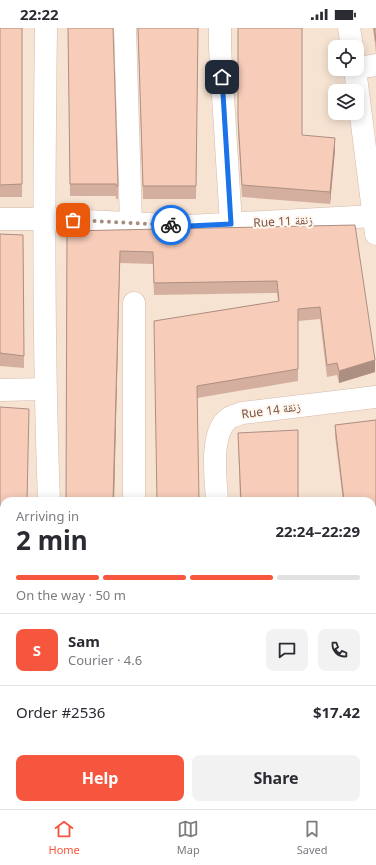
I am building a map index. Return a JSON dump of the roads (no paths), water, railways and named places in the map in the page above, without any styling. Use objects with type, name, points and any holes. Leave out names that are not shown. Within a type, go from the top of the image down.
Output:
[{"type":"street","points":[[46,28],[44,219],[45,389],[48,497]]},
{"type":"street","points":[[125,28],[131,223]]},
{"type":"street","points":[[220,28],[231,224]]},
{"type":"street","points":[[350,28],[351,40]]},
{"type":"street","points":[[364,68],[376,66]]},
{"type":"street","points":[[357,76],[375,225]]},
{"type":"street","name":"Rue 11 زنقة","points":[[0,219],[44,219],[189,226],[231,224],[375,225]]},
{"type":"street","points":[[134,303],[134,497]]},
{"type":"street","points":[[0,390],[45,389]]},
{"type":"street","name":"Rue 14 زنقة","points":[[217,497],[215,449],[220,429],[228,419],[242,413],[376,397]]}]
